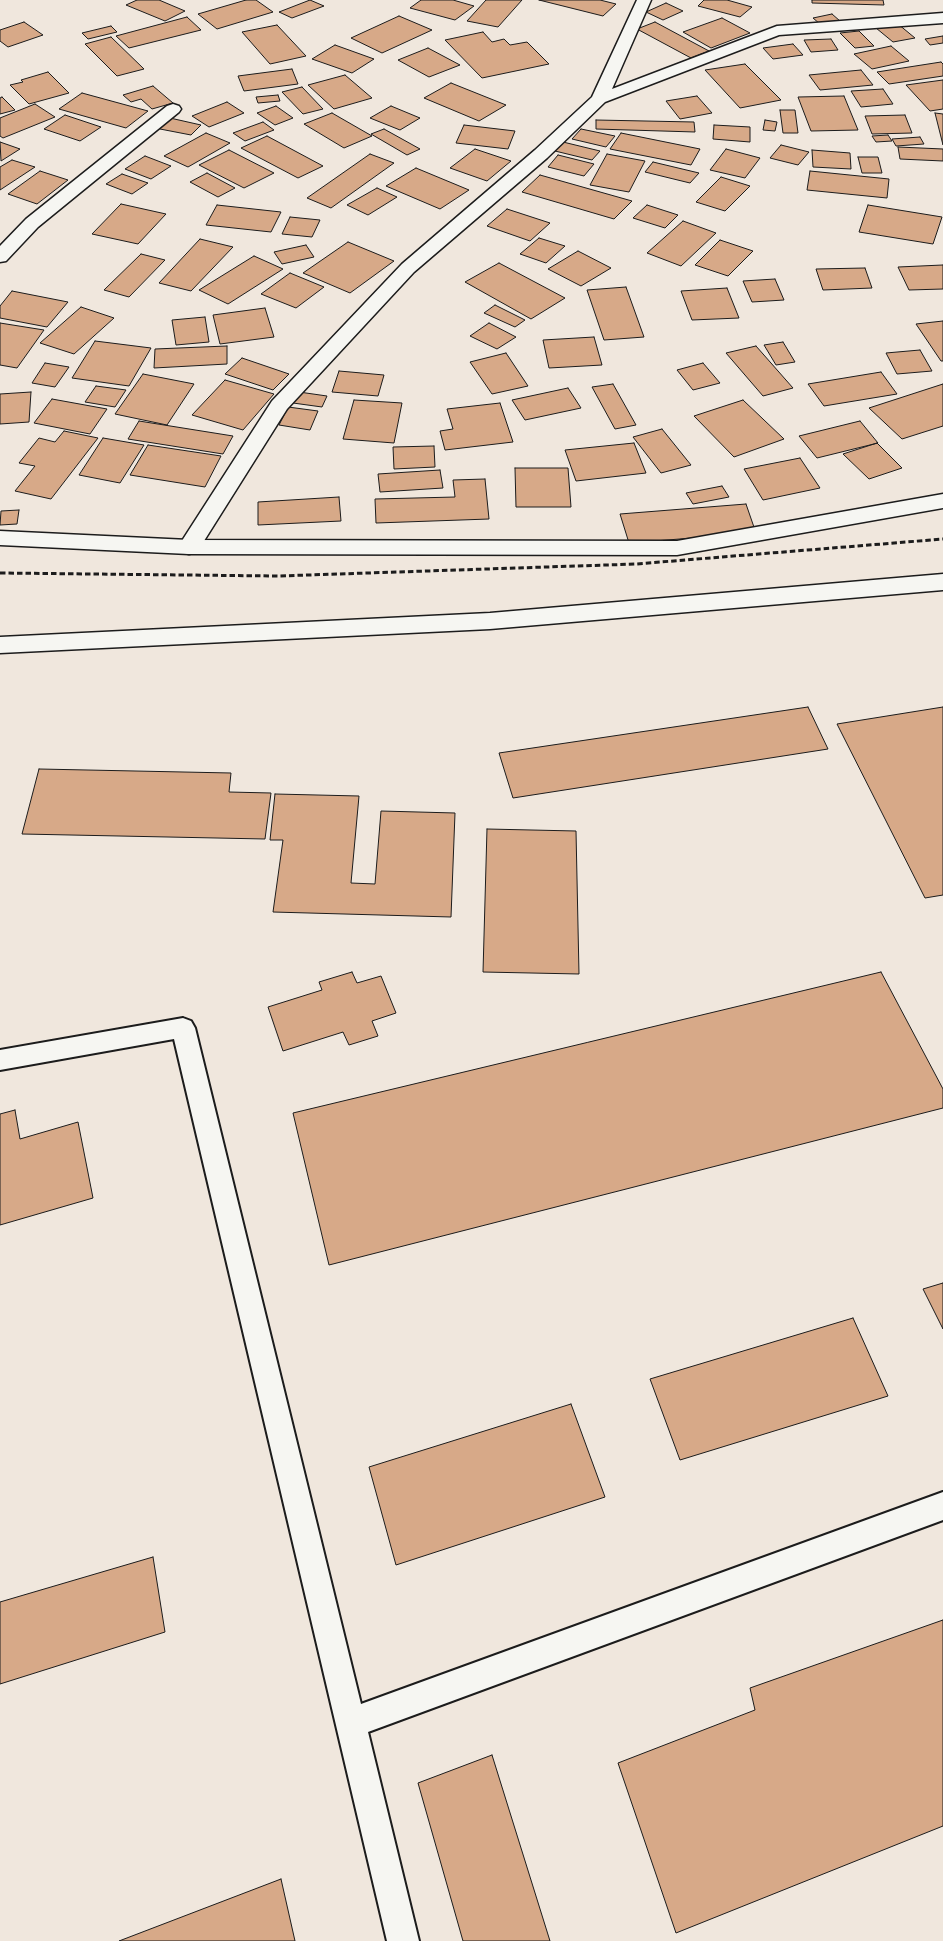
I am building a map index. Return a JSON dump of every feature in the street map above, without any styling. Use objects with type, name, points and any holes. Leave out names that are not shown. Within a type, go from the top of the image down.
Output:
[{"type":"street","points":[[189,547],[279,405],[408,268],[541,154],[599,99],[644,0]]},
{"type":"street","points":[[599,99],[777,31],[943,18]]},
{"type":"street","points":[[0,257],[32,223],[173,110]]},
{"type":"street","points":[[0,538],[189,547],[677,548],[943,501]]},
{"type":"street","points":[[0,645],[490,621],[943,582]]},
{"type":"lane","points":[[0,1060],[182,1028],[403,1941]]},
{"type":"lane","points":[[351,1722],[943,1506]]},
{"type":"building","points":[[137,0],[159,0],[185,11],[165,21],[126,5]]},
{"type":"building","points":[[246,0],[256,0],[273,12],[217,29],[198,14]]},
{"type":"building","points":[[310,0],[324,6],[292,18],[279,12]]},
{"type":"building","points":[[421,0],[453,0],[474,6],[455,20],[410,8]]},
{"type":"building","points":[[486,0],[522,0],[498,27],[467,21]]},
{"type":"building","points":[[539,0],[600,0],[616,4],[603,16]]},
{"type":"building","points":[[704,0],[727,0],[752,7],[740,17],[698,6]]},
{"type":"building","points":[[812,0],[883,0],[884,5],[812,3]]},
{"type":"building","points":[[666,3],[683,11],[663,20],[646,12]]},
{"type":"building","points":[[832,14],[840,21],[820,24],[813,18]]},
{"type":"building","points":[[399,16],[432,30],[382,53],[351,38]]},
{"type":"building","points":[[187,17],[201,30],[129,48],[116,36]]},
{"type":"building","points":[[722,18],[750,33],[711,48],[683,32]]},
{"type":"building","points":[[24,22],[43,35],[8,47],[0,41],[0,30]]},
{"type":"building","points":[[655,22],[709,51],[691,58],[637,29]]},
{"type":"building","points":[[898,24],[915,38],[893,42],[876,28]]},
{"type":"building","points":[[277,25],[306,56],[270,64],[242,32]]},
{"type":"building","points":[[111,26],[117,32],[88,39],[82,33]]},
{"type":"building","points":[[859,31],[874,46],[855,48],[840,33]]},
{"type":"building","points":[[483,32],[492,42],[504,39],[510,45],[527,42],[549,64],[482,78],[445,40]]},
{"type":"building","points":[[943,36],[943,43],[930,45],[925,39]]},
{"type":"building","points":[[111,37],[144,69],[117,76],[85,44]]},
{"type":"building","points":[[831,39],[838,50],[811,52],[804,40]]},
{"type":"building","points":[[793,44],[803,55],[773,59],[763,48]]},
{"type":"building","points":[[335,45],[374,59],[352,73],[312,59]]},
{"type":"building","points":[[891,46],[909,61],[872,69],[854,54]]},
{"type":"building","points":[[428,48],[460,65],[429,77],[398,60]]},
{"type":"building","points":[[941,62],[943,64],[943,76],[889,84],[877,72]]},
{"type":"building","points":[[745,64],[781,100],[740,108],[705,70]]},
{"type":"building","points":[[292,69],[298,84],[244,91],[238,76]]},
{"type":"building","points":[[861,70],[873,85],[820,90],[809,75]]},
{"type":"building","points":[[48,72],[69,93],[29,104],[10,85],[23,82],[21,80]]},
{"type":"building","points":[[345,75],[372,98],[334,109],[308,85]]},
{"type":"building","points":[[943,80],[943,109],[930,111],[906,85]]},
{"type":"building","points":[[451,83],[506,105],[479,121],[424,98]]},
{"type":"building","points":[[153,86],[173,103],[152,109],[141,99],[131,102],[123,95]]},
{"type":"building","points":[[302,87],[323,109],[303,114],[282,92]]},
{"type":"building","points":[[883,89],[893,104],[861,107],[851,91]]},
{"type":"building","points":[[82,93],[148,111],[126,128],[59,109]]},
{"type":"building","points":[[278,95],[280,101],[258,103],[256,97]]},
{"type":"building","points":[[697,96],[712,113],[680,119],[666,101]]},
{"type":"building","points":[[844,96],[858,130],[811,131],[798,97]]},
{"type":"building","points":[[2,97],[15,110],[0,114],[0,98]]},
{"type":"building","points":[[227,102],[244,113],[209,127],[192,116]]},
{"type":"building","points":[[35,104],[55,117],[3,138],[0,136],[0,118]]},
{"type":"building","points":[[276,106],[293,118],[275,125],[257,113]]},
{"type":"building","points":[[391,106],[420,118],[400,130],[370,118]]},
{"type":"building","points":[[780,110],[795,110],[798,133],[783,133]]},
{"type":"building","points":[[332,113],[372,136],[344,148],[304,124]]},
{"type":"building","points":[[935,113],[943,114],[943,145]]},
{"type":"building","points":[[65,115],[101,127],[80,141],[44,129]]},
{"type":"building","points":[[905,115],[912,133],[872,134],[865,116]]},
{"type":"building","points":[[170,118],[201,125],[191,135],[160,129]]},
{"type":"building","points":[[596,120],[694,122],[695,132],[596,129]]},
{"type":"building","points":[[765,120],[777,122],[775,131],[763,130]]},
{"type":"building","points":[[263,122],[274,130],[245,141],[233,133]]},
{"type":"building","points":[[464,125],[515,131],[508,149],[456,143]]},
{"type":"building","points":[[714,125],[750,127],[750,142],[713,139]]},
{"type":"building","points":[[384,129],[420,149],[407,155],[371,134]]},
{"type":"building","points":[[581,129],[615,136],[606,147],[572,139]]},
{"type":"building","points":[[206,133],[230,143],[188,167],[164,156]]},
{"type":"building","points":[[621,133],[700,149],[691,165],[610,149]]},
{"type":"building","points":[[888,135],[892,141],[876,142],[872,136]]},
{"type":"building","points":[[267,136],[323,166],[298,178],[241,148]]},
{"type":"building","points":[[920,137],[924,144],[896,146],[892,139]]},
{"type":"building","points":[[0,142],[20,149],[1,161]]},
{"type":"building","points":[[563,142],[600,151],[592,160],[555,151]]},
{"type":"building","points":[[781,145],[809,152],[798,165],[770,158]]},
{"type":"building","points":[[898,147],[943,149],[943,161],[900,159]]},
{"type":"building","points":[[475,149],[511,161],[487,181],[450,168]]},
{"type":"building","points":[[726,149],[760,158],[745,178],[710,170]]},
{"type":"building","points":[[229,150],[274,173],[244,188],[199,165]]},
{"type":"building","points":[[812,150],[850,153],[851,169],[813,167]]},
{"type":"building","points":[[370,154],[394,163],[331,208],[307,198]]},
{"type":"building","points":[[607,154],[645,161],[629,192],[590,185]]},
{"type":"building","points":[[558,155],[594,164],[584,176],[548,167]]},
{"type":"building","points":[[145,156],[171,166],[151,179],[125,169]]},
{"type":"building","points":[[858,157],[878,157],[882,173],[862,173]]},
{"type":"building","points":[[12,160],[35,167],[0,190],[0,167]]},
{"type":"building","points":[[653,162],[699,173],[690,183],[645,172]]},
{"type":"building","points":[[416,168],[469,190],[440,209],[386,186]]},
{"type":"building","points":[[40,171],[68,180],[37,204],[8,194]]},
{"type":"building","points":[[810,171],[889,179],[887,198],[807,190]]},
{"type":"building","points":[[207,173],[235,188],[218,197],[190,182]]},
{"type":"building","points":[[122,174],[148,183],[132,194],[106,184]]},
{"type":"building","points":[[540,175],[632,201],[614,219],[522,192]]},
{"type":"building","points":[[721,177],[750,186],[725,211],[696,202]]},
{"type":"building","points":[[377,188],[397,197],[368,215],[347,205]]},
{"type":"building","points":[[121,204],[166,214],[138,244],[92,234]]},
{"type":"building","points":[[217,205],[281,212],[271,232],[206,225]]},
{"type":"building","points":[[647,205],[678,215],[665,228],[633,218]]},
{"type":"building","points":[[868,205],[942,217],[933,244],[859,232]]},
{"type":"building","points":[[507,209],[550,223],[530,241],[487,226]]},
{"type":"building","points":[[290,217],[320,220],[312,237],[282,234]]},
{"type":"building","points":[[683,221],[716,233],[681,266],[647,253]]},
{"type":"building","points":[[539,238],[565,246],[546,263],[520,254]]},
{"type":"building","points":[[200,239],[233,247],[191,291],[159,283]]},
{"type":"building","points":[[720,240],[753,251],[728,276],[695,265]]},
{"type":"building","points":[[348,242],[394,261],[350,293],[303,273]]},
{"type":"building","points":[[306,245],[314,257],[282,264],[274,252]]},
{"type":"building","points":[[578,251],[611,268],[581,286],[548,269]]},
{"type":"building","points":[[141,254],[165,260],[129,297],[104,290]]},
{"type":"building","points":[[254,256],[283,269],[228,304],[199,290]]},
{"type":"building","points":[[499,263],[565,298],[531,319],[465,282]]},
{"type":"building","points":[[943,265],[943,289],[909,290],[898,267]]},
{"type":"building","points":[[865,268],[872,288],[823,290],[816,269]]},
{"type":"building","points":[[290,273],[324,287],[296,308],[261,294]]},
{"type":"building","points":[[775,279],[784,300],[752,302],[743,281]]},
{"type":"building","points":[[626,287],[644,337],[604,340],[587,290]]},
{"type":"building","points":[[727,288],[739,318],[692,320],[681,291]]},
{"type":"building","points":[[12,291],[68,302],[47,327],[0,318],[0,306]]},
{"type":"building","points":[[495,305],[525,320],[515,327],[484,313]]},
{"type":"building","points":[[81,307],[114,318],[74,354],[40,343]]},
{"type":"building","points":[[265,308],[274,337],[220,344],[213,315]]},
{"type":"building","points":[[205,317],[209,342],[176,345],[172,320]]},
{"type":"building","points":[[943,321],[943,361],[941,361],[916,324]]},
{"type":"building","points":[[0,323],[44,330],[17,368],[0,365]]},
{"type":"building","points":[[489,323],[516,337],[497,349],[470,336]]},
{"type":"building","points":[[594,337],[602,365],[549,368],[543,340]]},
{"type":"building","points":[[95,341],[151,348],[129,386],[72,378]]},
{"type":"building","points":[[783,342],[795,362],[776,365],[764,345]]},
{"type":"building","points":[[227,346],[227,364],[154,368],[155,349]]},
{"type":"building","points":[[756,346],[793,388],[763,396],[726,353]]},
{"type":"building","points":[[920,350],[932,371],[897,374],[886,353]]},
{"type":"building","points":[[506,353],[528,386],[492,394],[470,362]]},
{"type":"building","points":[[242,358],[289,374],[273,390],[225,374]]},
{"type":"building","points":[[45,363],[69,367],[55,387],[32,383]]},
{"type":"building","points":[[703,363],[720,383],[693,390],[677,370]]},
{"type":"building","points":[[339,371],[384,375],[378,396],[332,392]]},
{"type":"building","points":[[881,372],[897,394],[824,406],[808,384]]},
{"type":"building","points":[[143,374],[194,384],[167,425],[115,414]]},
{"type":"building","points":[[225,380],[274,394],[243,430],[192,415]]},
{"type":"building","points":[[613,384],[636,425],[615,429],[592,387]]},
{"type":"building","points":[[943,384],[943,426],[902,439],[869,408]]},
{"type":"building","points":[[96,386],[126,390],[115,407],[85,402]]},
{"type":"building","points":[[568,388],[581,408],[525,420],[512,400]]},
{"type":"building","points":[[31,392],[29,422],[0,424],[0,394]]},
{"type":"building","points":[[299,392],[327,396],[322,407],[293,403]]},
{"type":"building","points":[[52,399],[107,409],[90,434],[34,423]]},
{"type":"building","points":[[354,400],[402,403],[394,443],[343,439]]},
{"type":"building","points":[[743,400],[784,439],[734,457],[694,416]]},
{"type":"building","points":[[500,403],[513,442],[445,450],[440,431],[453,429],[447,409]]},
{"type":"building","points":[[288,407],[318,411],[310,430],[279,425]]},
{"type":"building","points":[[139,421],[233,436],[223,454],[128,439]]},
{"type":"building","points":[[860,421],[878,443],[817,458],[799,436]]},
{"type":"building","points":[[662,429],[691,465],[661,473],[633,437]]},
{"type":"building","points":[[64,431],[98,438],[51,499],[15,491],[35,466],[19,463],[39,438],[55,442]]},
{"type":"building","points":[[103,438],[144,445],[120,483],[79,475]]},
{"type":"building","points":[[634,443],[646,473],[576,481],[565,450]]},
{"type":"building","points":[[877,443],[902,468],[869,479],[843,454]]},
{"type":"building","points":[[148,445],[221,456],[205,487],[130,475]]},
{"type":"building","points":[[434,446],[435,467],[394,469],[393,447]]},
{"type":"building","points":[[800,458],[820,488],[763,500],[744,469]]},
{"type":"building","points":[[515,468],[568,468],[571,507],[516,507]]},
{"type":"building","points":[[440,470],[443,488],[380,492],[378,474]]},
{"type":"building","points":[[485,479],[489,519],[376,523],[375,499],[455,497],[453,480]]},
{"type":"building","points":[[722,486],[729,497],[693,504],[686,493]]},
{"type":"building","points":[[339,497],[341,521],[258,525],[258,502]]},
{"type":"building","points":[[746,504],[756,533],[629,543],[620,514]]},
{"type":"building","points":[[19,510],[17,524],[0,525],[1,511]]},
{"type":"building","points":[[808,707],[828,749],[513,798],[499,753]]},
{"type":"building","points":[[943,707],[943,895],[925,898],[837,724]]},
{"type":"building","points":[[39,769],[231,773],[229,792],[271,793],[265,839],[22,834]]},
{"type":"building","points":[[275,794],[359,796],[351,883],[375,884],[381,811],[455,813],[451,917],[273,912],[283,840],[270,840]]},
{"type":"building","points":[[487,829],[576,831],[579,974],[483,972]]},
{"type":"building","points":[[352,972],[357,983],[381,976],[396,1013],[372,1021],[378,1036],[349,1045],[343,1032],[283,1051],[268,1007],[322,990],[319,982]]},
{"type":"building","points":[[881,972],[943,1089],[943,1108],[329,1265],[293,1113]]},
{"type":"building","points":[[15,1110],[20,1139],[78,1122],[93,1198],[0,1225],[0,1114]]},
{"type":"building","points":[[943,1283],[943,1329],[923,1289]]},
{"type":"building","points":[[853,1318],[888,1396],[680,1460],[650,1379]]},
{"type":"building","points":[[571,1404],[605,1497],[396,1565],[369,1467]]},
{"type":"building","points":[[153,1557],[165,1632],[0,1684],[0,1602]]},
{"type":"building","points":[[943,1620],[943,1826],[676,1933],[618,1763],[755,1710],[750,1688]]},
{"type":"building","points":[[492,1755],[550,1941],[463,1941],[418,1783]]},
{"type":"building","points":[[281,1879],[295,1941],[119,1941]]},
{"type":"railway","points":[[0,573],[278,576],[636,564],[943,539]]}]
